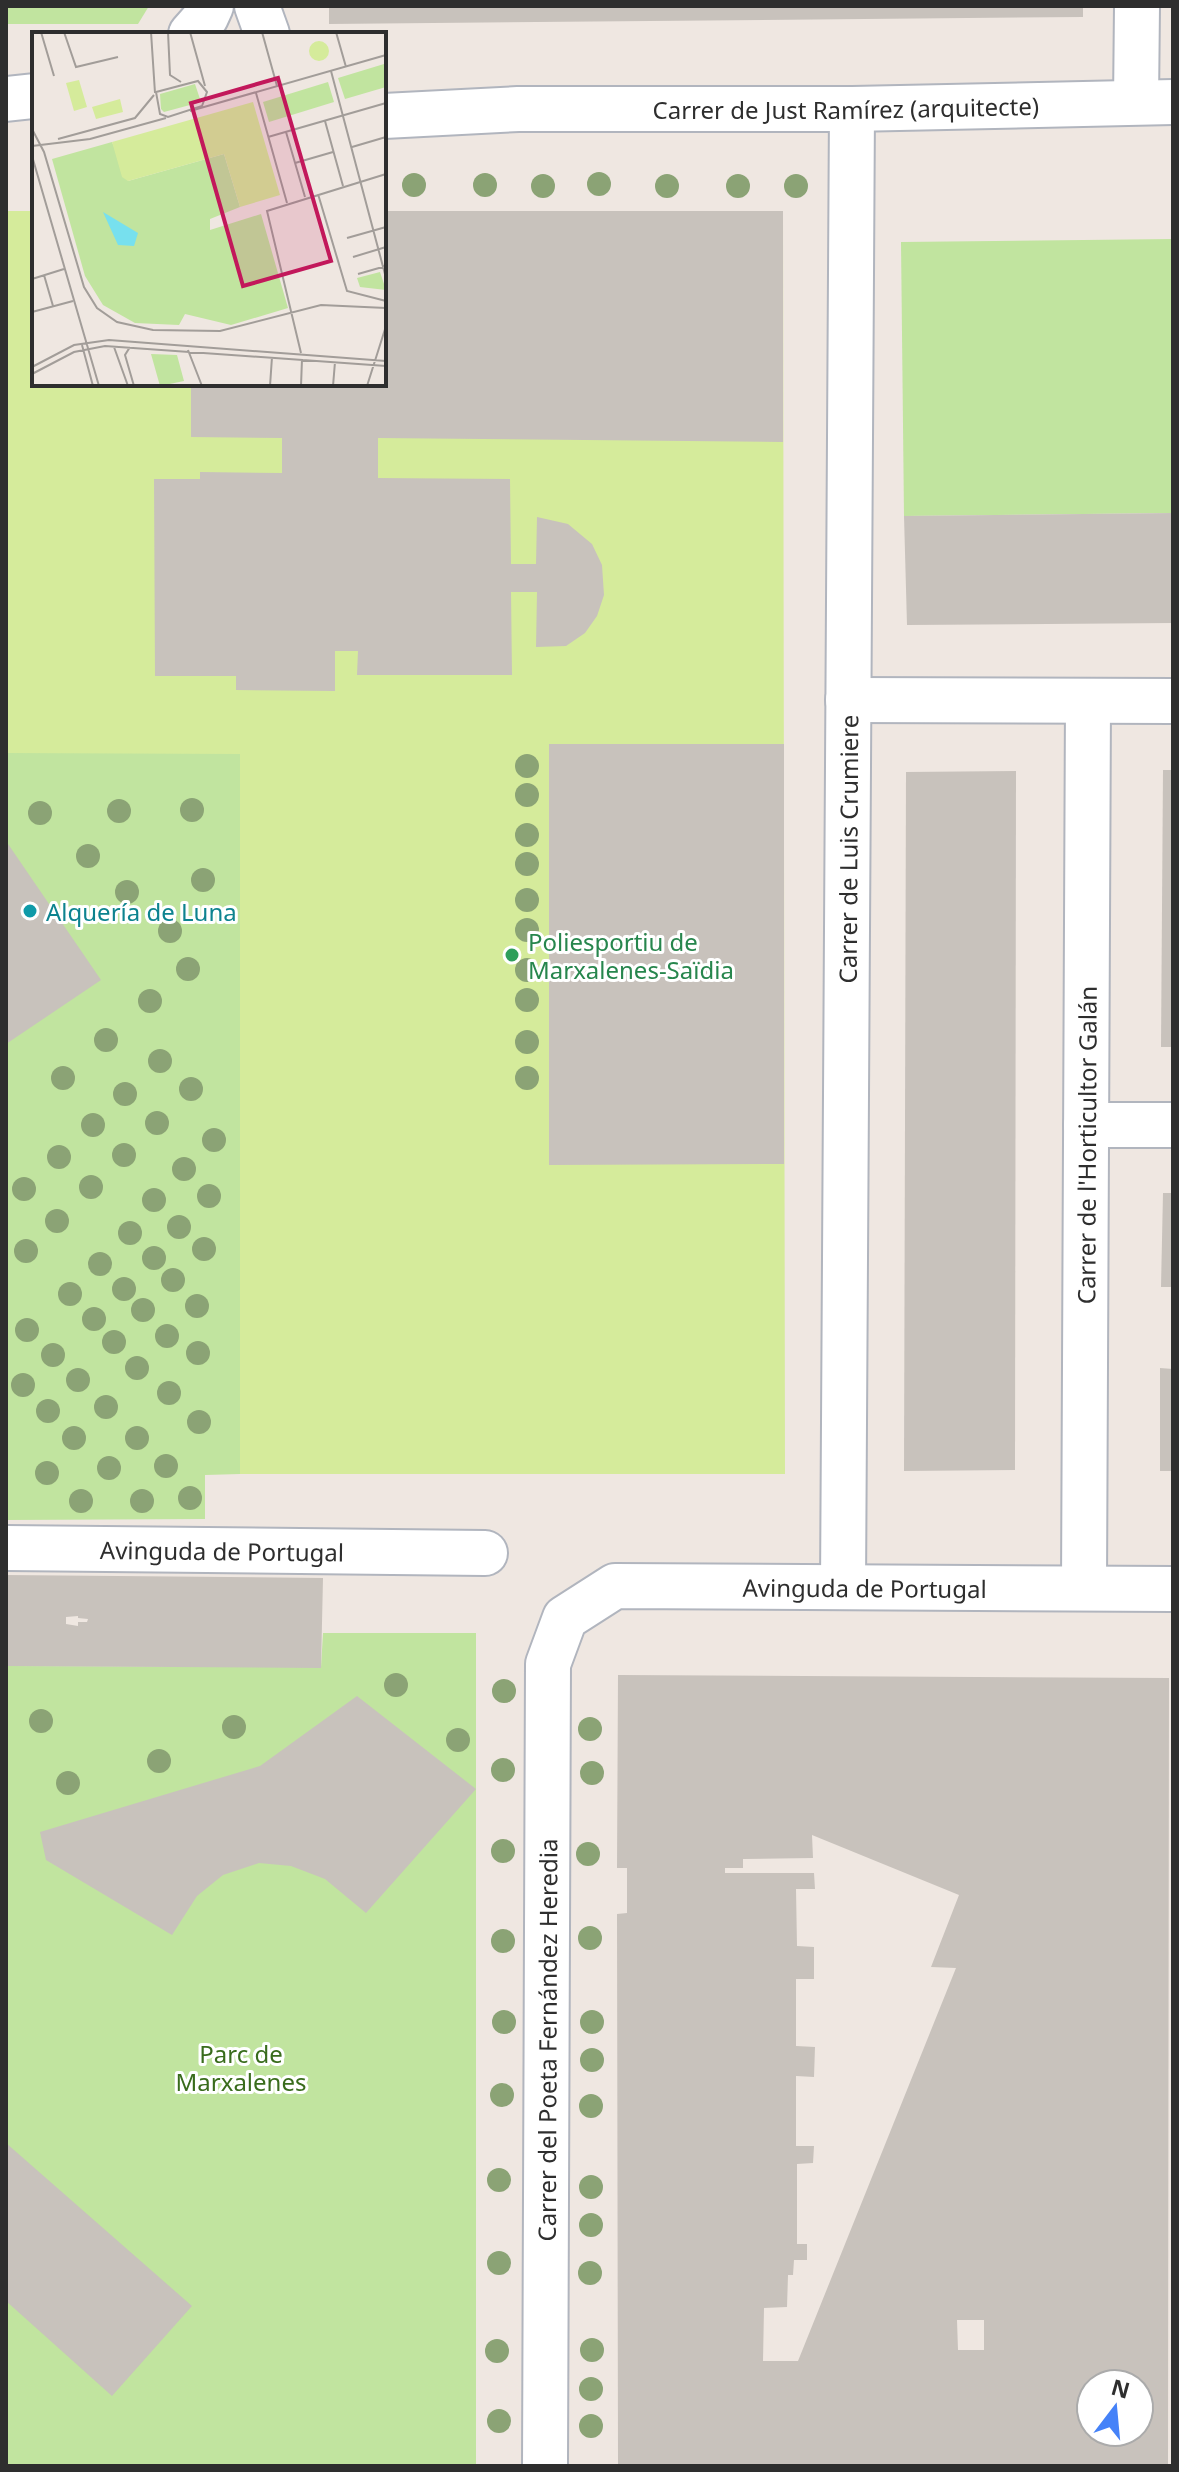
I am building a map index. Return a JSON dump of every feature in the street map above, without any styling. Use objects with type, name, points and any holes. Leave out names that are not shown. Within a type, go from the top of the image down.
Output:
[{"type":"street","points":[[193,32],[211,6]]},
{"type":"street","points":[[257,6],[266,32]]},
{"type":"street","points":[[1137,6],[1155,102]]},
{"type":"street","points":[[6,99],[32,96]]},
{"type":"street","name":"Carrer de Just Ramírez (arquitecte)","points":[[386,96],[518,109]]},
{"type":"street","name":"Carrer de Just Ramírez (arquitecte)","points":[[386,116],[518,109],[852,109],[1155,102]]},
{"type":"street","points":[[6,107],[32,109]]},
{"type":"street","name":"Carrer de Luis Crumiere","points":[[843,1587],[852,109]]},
{"type":"street","points":[[848,700],[1173,701]]},
{"type":"street","name":"Carrer de l'Horticultor Galán","points":[[1084,1587],[1088,701]]},
{"type":"street","points":[[1086,1125],[1173,1125]]},
{"type":"street","name":"Avinguda de Portugal","points":[[6,1548],[485,1553]]},
{"type":"street","name":"Avinguda de Portugal","points":[[565,1618],[615,1586],[1173,1589]]},
{"type":"street","name":"Carrer del Poeta Fernández Heredia","points":[[545,2466],[548,1664],[565,1618]]},
{"type":"green space","points":[[6,6],[149,6],[138,24],[6,24]]},
{"type":"green space","name":"Poliesportiu de Marxalenes-Saïdia","points":[[6,211],[32,211],[32,386],[386,386],[386,383],[783,211],[785,1474],[240,1474],[240,754],[6,753]]},
{"type":"green space","points":[[1173,239],[1173,513],[904,516],[901,242]]},
{"type":"green space","points":[[6,753],[240,753],[240,1474],[205,1475],[205,1519],[6,1520]]},
{"type":"green space","name":"Parc de Marxalenes","points":[[323,1633],[476,1633],[476,2466],[6,2466],[6,1666],[321,1667]]},
{"type":"building","points":[[329,6],[1083,6],[1083,17],[329,24]]},
{"type":"building","points":[[386,211],[783,211],[783,442],[378,438],[378,478],[510,479],[511,564],[536,564],[537,517],[568,524],[592,544],[602,565],[604,595],[597,616],[585,633],[566,646],[536,647],[537,592],[511,592],[512,675],[357,675],[358,651],[335,651],[335,691],[236,690],[236,676],[155,676],[154,479],[200,479],[200,472],[282,473],[282,438],[191,437],[191,386],[386,386]]},
{"type":"building","points":[[1173,513],[1173,623],[907,625],[904,516]]},
{"type":"building","points":[[549,744],[784,744],[784,1164],[549,1165]]},
{"type":"building","points":[[1163,770],[1173,770],[1173,1047],[1161,1047]]},
{"type":"building","points":[[1016,771],[1015,1470],[904,1471],[906,772]]},
{"type":"building","name":"Alquería de Luna","points":[[6,841],[101,980],[6,1044]]},
{"type":"building","points":[[1163,1193],[1173,1193],[1173,1287],[1161,1287]]},
{"type":"building","points":[[1160,1368],[1173,1369],[1173,1471],[1160,1471]]},
{"type":"building","points":[[6,1575],[323,1578],[321,1668],[6,1666]],"holes":[[[66,1617],[88,1619],[87,1622],[78,1622],[78,1626],[66,1624]]]},
{"type":"building","points":[[618,1675],[1169,1678],[1168,2466],[618,2466],[617,1914],[627,1913],[627,1868],[617,1868]],"holes":[[[812,1835],[959,1895],[931,1967],[956,1968],[798,2361],[763,2361],[764,2308],[787,2307],[788,2275],[793,2275],[794,2260],[807,2260],[807,2244],[797,2244],[797,2164],[813,2163],[814,2146],[796,2146],[796,2076],[814,2077],[815,2047],[796,2046],[796,1979],[814,1979],[814,1947],[797,1946],[796,1889],[815,1889],[814,1873],[725,1873],[725,1868],[743,1868],[743,1859],[813,1858]],[[957,2320],[984,2320],[984,2350],[958,2350]]]},
{"type":"building","points":[[357,1696],[476,1789],[366,1913],[325,1879],[291,1866],[259,1863],[223,1875],[197,1896],[172,1935],[46,1860],[40,1832],[260,1766]]},
{"type":"building","points":[[6,2143],[192,2306],[112,2396],[6,2301]]},
{"type":"place","name":"Alquería de Luna","points":[[30,911]]},
{"type":"place","name":"Poliesportiu de Marxalenes-Saïdia","points":[[512,955]]}]
